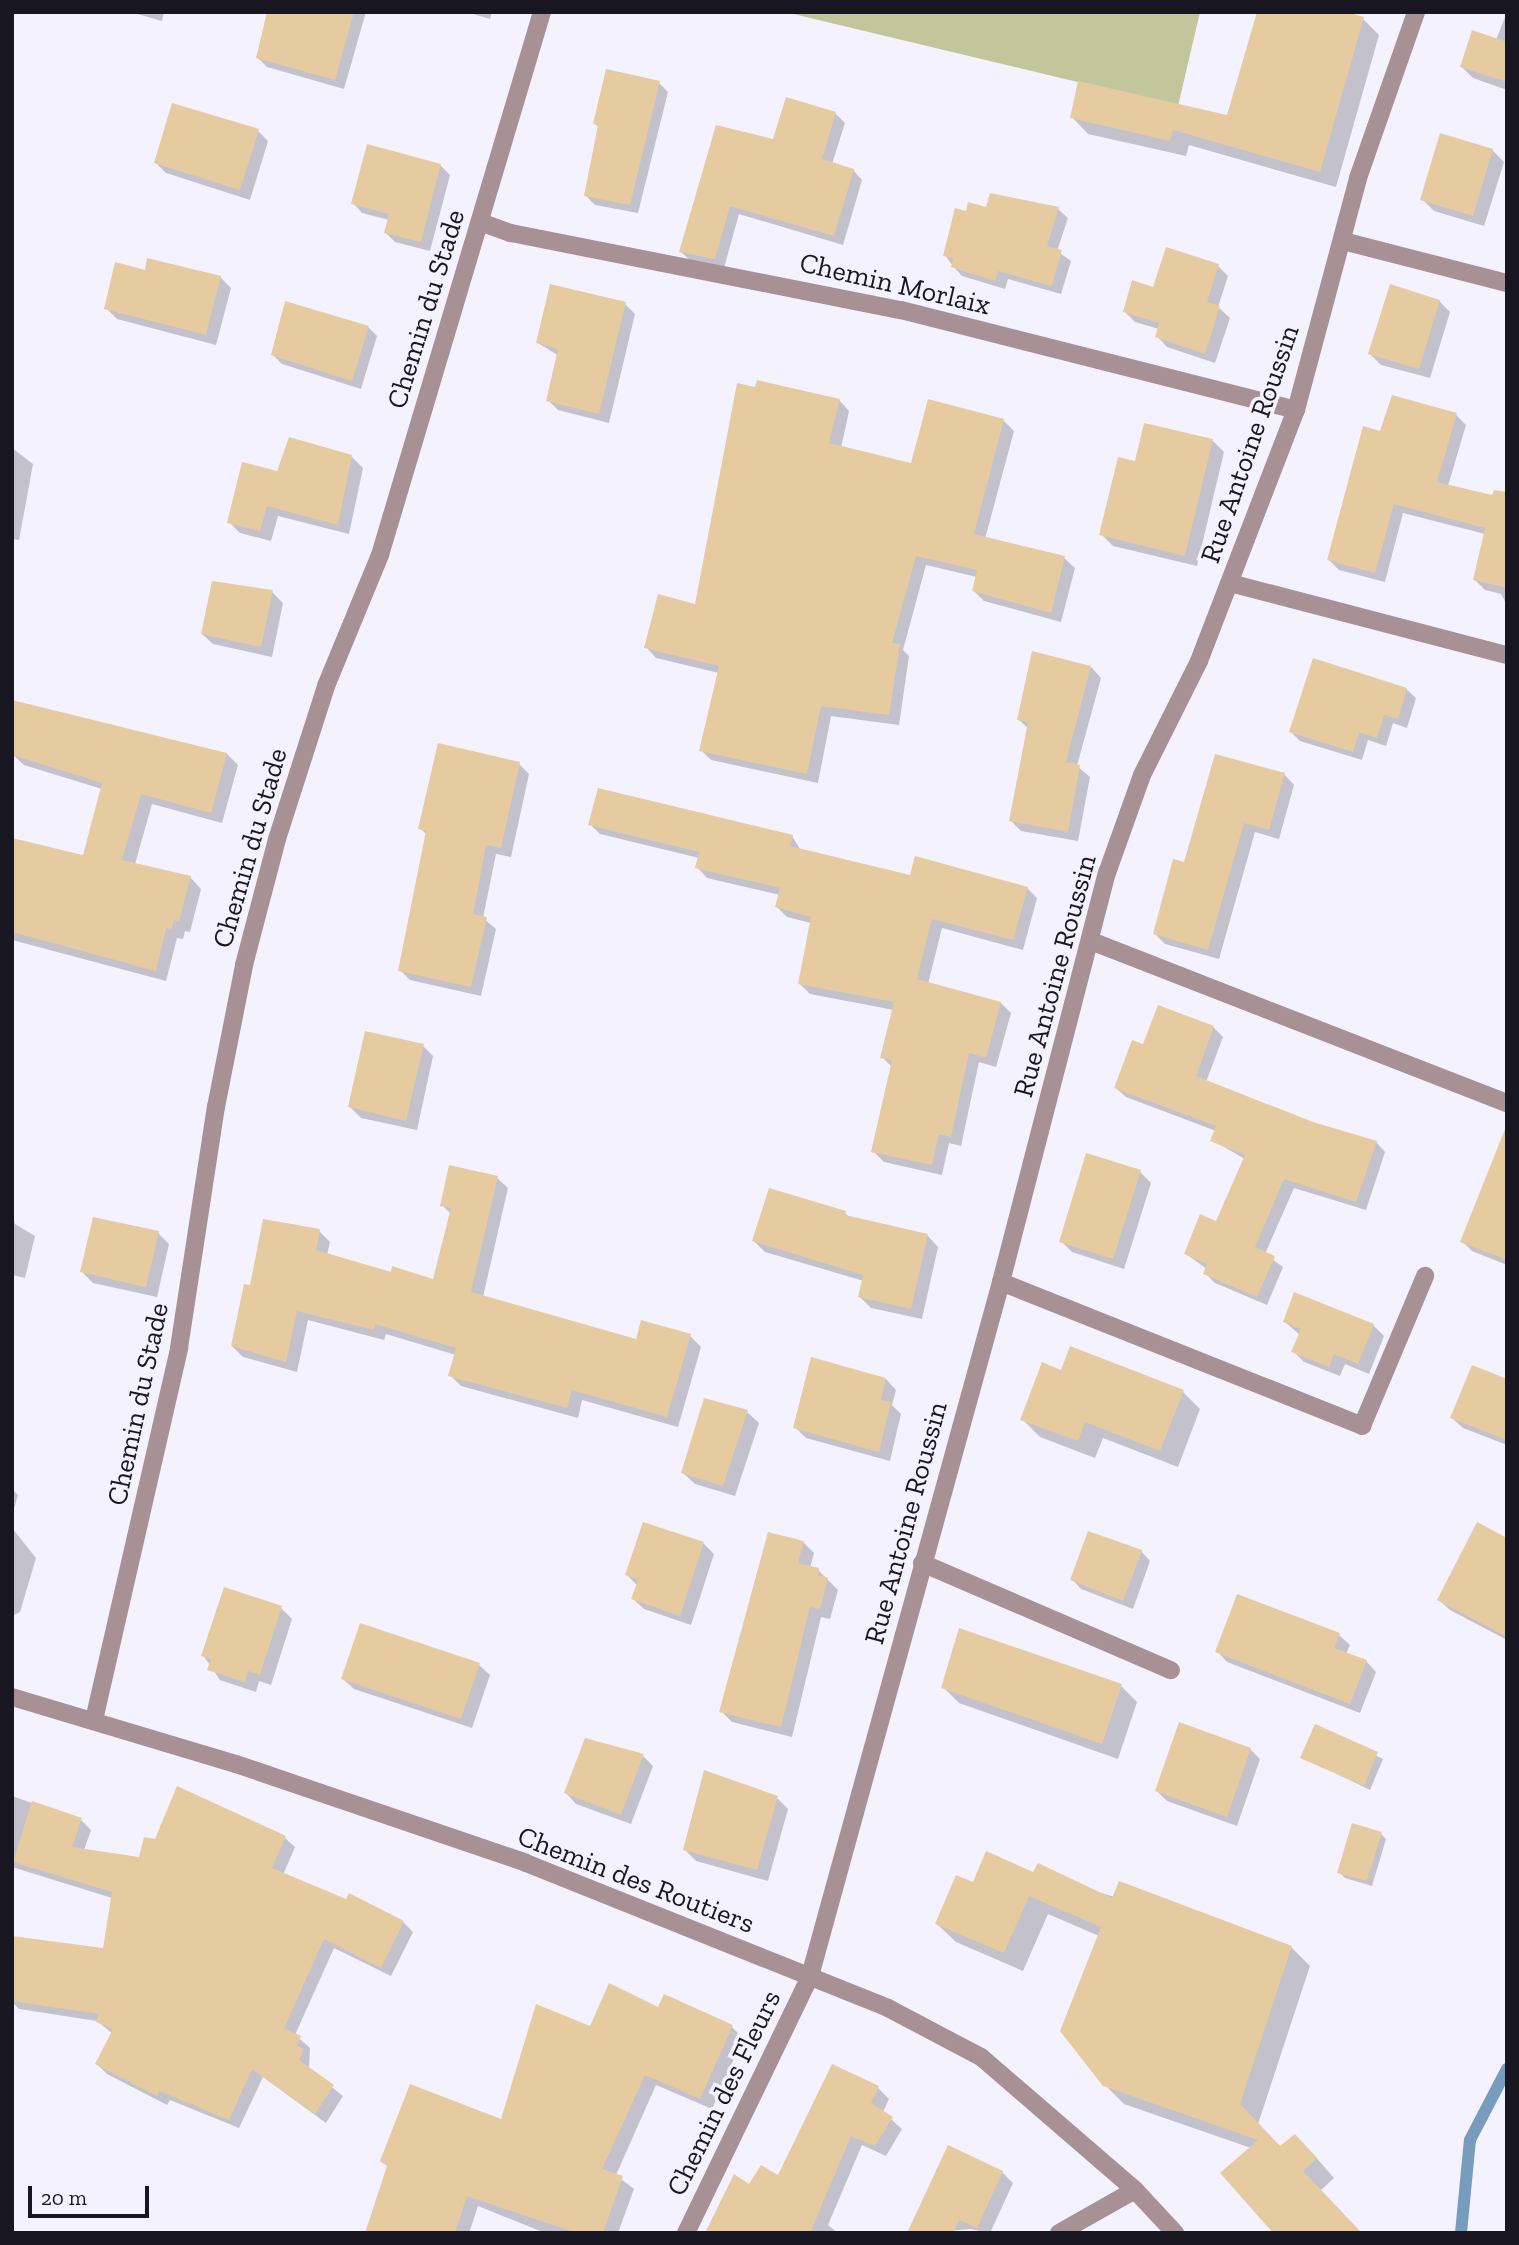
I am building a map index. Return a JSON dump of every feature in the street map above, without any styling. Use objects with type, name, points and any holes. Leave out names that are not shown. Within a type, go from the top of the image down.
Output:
[{"type":"street","name":"Chemin du Stade","points":[[94,1720],[179,1348],[244,965],[289,800],[326,686],[380,555],[464,264],[480,222],[542,12]]},
{"type":"street","name":"Rue Antoine Roussin","points":[[810,1976],[1001,1282],[1107,873],[1142,775],[1199,661],[1296,410],[1358,178],[1416,12]]},
{"type":"street","name":"Chemin Morlaix","points":[[480,222],[511,233],[901,310],[1296,410]]},
{"type":"street","points":[[1343,241],[1507,283]]},
{"type":"street","points":[[1230,583],[1507,655]]},
{"type":"street","points":[[1091,941],[1507,1103]]},
{"type":"street","points":[[1001,1282],[1362,1426],[1425,1276]]},
{"type":"street","points":[[922,1563],[1171,1670]]},
{"type":"street","name":"Chemin des Routiers","points":[[12,1697],[94,1720],[526,1863],[888,2008],[981,2057],[1135,2190],[1175,2233]]},
{"type":"street","name":"Chemin des Fleurs","points":[[686,2233],[810,1976]]},
{"type":"street","points":[[1059,2233],[1135,2190]]},
{"type":"green space","points":[[785,12],[1200,12],[1178,106]]},
{"type":"building","points":[[267,12],[354,12],[335,80],[256,58]]},
{"type":"building","points":[[1257,12],[1346,12],[1364,17],[1320,172],[1173,130],[1170,141],[1070,118],[1078,81],[1227,115]]},
{"type":"building","points":[[1472,30],[1507,42],[1507,82],[1460,67]]},
{"type":"building","points":[[606,69],[660,81],[630,205],[584,196],[598,125],[593,124]]},
{"type":"building","points":[[786,97],[836,112],[822,159],[854,169],[834,236],[730,206],[715,259],[679,252],[716,125],[773,139]]},
{"type":"building","points":[[172,103],[259,129],[240,190],[154,163]]},
{"type":"building","points":[[1440,133],[1493,149],[1473,216],[1420,200]]},
{"type":"building","points":[[367,144],[441,164],[421,242],[384,233],[389,214],[351,204]]},
{"type":"building","points":[[990,193],[1059,207],[1047,246],[1062,250],[1052,286],[998,271],[995,281],[951,267],[953,258],[943,256],[955,208],[966,211],[968,202],[986,207]]},
{"type":"building","points":[[1166,247],[1219,264],[1207,302],[1220,306],[1205,354],[1155,337],[1159,323],[1123,312],[1132,280],[1153,287]]},
{"type":"building","points":[[147,258],[221,276],[206,335],[104,309],[115,262],[145,270]]},
{"type":"building","points":[[550,284],[626,302],[599,414],[546,401],[558,349],[536,343]]},
{"type":"building","points":[[1390,284],[1440,300],[1419,369],[1368,354]]},
{"type":"building","points":[[285,301],[369,326],[352,381],[271,355]]},
{"type":"building","points":[[757,380],[840,399],[829,443],[911,463],[928,399],[1004,419],[974,534],[1065,556],[1051,613],[972,591],[977,570],[916,556],[892,643],[900,644],[889,715],[821,706],[807,774],[699,751],[719,666],[644,648],[658,594],[695,604],[737,383],[755,387]]},
{"type":"building","points":[[1392,395],[1457,413],[1437,482],[1492,495],[1494,490],[1507,492],[1507,588],[1473,580],[1485,528],[1394,504],[1375,573],[1327,560],[1363,426],[1380,431]]},
{"type":"building","points":[[1144,423],[1213,439],[1185,556],[1099,535],[1118,457],[1135,461]]},
{"type":"building","points":[[289,437],[352,455],[338,525],[267,506],[260,531],[227,523],[242,462],[277,471]]},
{"type":"building","points":[[212,581],[273,590],[261,647],[201,634]]},
{"type":"building","points":[[1032,651],[1091,666],[1066,762],[1080,765],[1068,832],[1009,821],[1028,722],[1017,720]]},
{"type":"building","points":[[1313,658],[1407,688],[1398,719],[1384,715],[1377,738],[1359,732],[1353,752],[1289,732]]},
{"type":"building","points":[[12,700],[227,753],[211,813],[141,794],[122,860],[191,876],[179,922],[174,920],[172,929],[166,928],[156,971],[12,932],[12,838],[83,855],[102,783],[12,755]]},
{"type":"building","points":[[438,743],[520,762],[501,848],[486,845],[473,914],[487,917],[471,987],[398,971],[426,831],[418,829]]},
{"type":"building","points":[[1215,754],[1285,773],[1269,830],[1244,823],[1208,950],[1153,934],[1173,859],[1184,862]]},
{"type":"building","points":[[598,788],[793,835],[790,846],[910,875],[915,856],[1028,887],[1013,940],[932,919],[917,979],[1001,1002],[986,1058],[969,1053],[951,1137],[939,1134],[932,1165],[871,1152],[892,1060],[880,1058],[894,1002],[798,984],[811,917],[775,907],[780,888],[695,868],[699,852],[588,825]]},
{"type":"building","points":[[1158,1005],[1214,1026],[1196,1076],[1313,1122],[1377,1141],[1356,1202],[1284,1179],[1255,1247],[1275,1256],[1257,1297],[1203,1274],[1207,1264],[1184,1254],[1200,1214],[1216,1221],[1245,1155],[1210,1141],[1216,1126],[1114,1088],[1132,1040],[1143,1044]]},
{"type":"building","points":[[365,1031],[424,1044],[406,1121],[348,1107]]},
{"type":"building","points":[[1507,1129],[1507,1260],[1460,1242]]},
{"type":"building","points":[[1086,1153],[1141,1170],[1113,1259],[1059,1242]]},
{"type":"building","points":[[449,1165],[498,1176],[471,1292],[636,1339],[641,1320],[691,1334],[667,1417],[572,1390],[567,1408],[448,1376],[456,1348],[375,1324],[374,1330],[297,1311],[286,1362],[231,1346],[244,1284],[250,1285],[263,1219],[320,1229],[316,1250],[391,1272],[392,1266],[433,1279],[451,1208],[440,1206]]},
{"type":"building","points":[[769,1188],[846,1211],[845,1215],[928,1234],[911,1309],[858,1297],[863,1275],[752,1241]]},
{"type":"building","points":[[93,1217],[159,1231],[146,1287],[80,1272]]},
{"type":"building","points":[[1294,1292],[1374,1324],[1358,1364],[1334,1354],[1329,1367],[1291,1352],[1301,1329],[1283,1322]]},
{"type":"building","points":[[1070,1346],[1184,1390],[1160,1451],[1085,1422],[1078,1441],[1020,1420],[1042,1362],[1061,1370]]},
{"type":"building","points":[[811,1357],[886,1378],[881,1400],[891,1402],[879,1452],[793,1428]]},
{"type":"building","points":[[1472,1365],[1507,1379],[1507,1440],[1450,1418]]},
{"type":"building","points":[[704,1398],[748,1410],[723,1486],[681,1473]]},
{"type":"building","points":[[643,1522],[704,1542],[680,1616],[631,1599],[638,1580],[625,1575]]},
{"type":"building","points":[[1477,1522],[1507,1538],[1507,1637],[1437,1600]]},
{"type":"building","points":[[1088,1531],[1142,1550],[1123,1601],[1070,1580]]},
{"type":"building","points":[[768,1532],[804,1541],[798,1563],[819,1568],[818,1575],[828,1578],[820,1609],[810,1607],[781,1727],[719,1712]]},
{"type":"building","points":[[224,1587],[282,1606],[260,1675],[248,1671],[245,1682],[207,1670],[211,1659],[201,1656]]},
{"type":"building","points":[[1237,1594],[1340,1633],[1334,1648],[1367,1660],[1350,1704],[1215,1652]]},
{"type":"building","points":[[360,1623],[480,1663],[461,1719],[341,1679]]},
{"type":"building","points":[[959,1628],[1122,1684],[1102,1744],[941,1688]]},
{"type":"building","points":[[1179,1722],[1251,1748],[1227,1817],[1155,1791]]},
{"type":"building","points":[[1315,1724],[1378,1752],[1364,1786],[1300,1758]]},
{"type":"building","points":[[585,1738],[644,1754],[621,1815],[564,1793]]},
{"type":"building","points":[[704,1770],[778,1796],[757,1870],[683,1850]]},
{"type":"building","points":[[177,1786],[286,1836],[272,1868],[346,1899],[349,1893],[404,1921],[381,1968],[324,1939],[284,2028],[301,2036],[297,2046],[304,2049],[299,2060],[334,2085],[315,2114],[252,2069],[229,2120],[159,2091],[157,2096],[95,2064],[113,2029],[96,2022],[99,2014],[12,2001],[12,1936],[103,1948],[112,1892],[13,1862],[32,1801],[82,1818],[72,1847],[139,1857],[144,1837],[155,1839]]},
{"type":"building","points":[[1352,1823],[1382,1832],[1367,1881],[1337,1873]]},
{"type":"building","points":[[986,1851],[1033,1872],[1038,1863],[1112,1898],[1119,1881],[1292,1946],[1240,2104],[1280,2146],[1295,2134],[1317,2158],[1303,2171],[1362,2233],[1273,2233],[1220,2173],[1258,2140],[1103,2086],[1060,2031],[1101,1927],[1029,1896],[1004,1953],[935,1924],[956,1875],[973,1882]]},
{"type":"building","points":[[609,1983],[658,2007],[664,1994],[733,2025],[700,2099],[645,2075],[602,2169],[623,2176],[603,2233],[577,2233],[467,2196],[455,2233],[365,2233],[387,2166],[380,2161],[410,2084],[501,2119],[536,2004],[590,2026]]},
{"type":"building","points":[[832,2064],[879,2086],[871,2103],[893,2117],[875,2146],[851,2136],[810,2233],[705,2233],[734,2174],[749,2184],[761,2165],[778,2175]]},
{"type":"building","points":[[948,2145],[1003,2171],[977,2228],[959,2220],[953,2233],[907,2233]]},
{"type":"waterway","points":[[1461,2233],[1470,2140],[1507,2069]]}]
